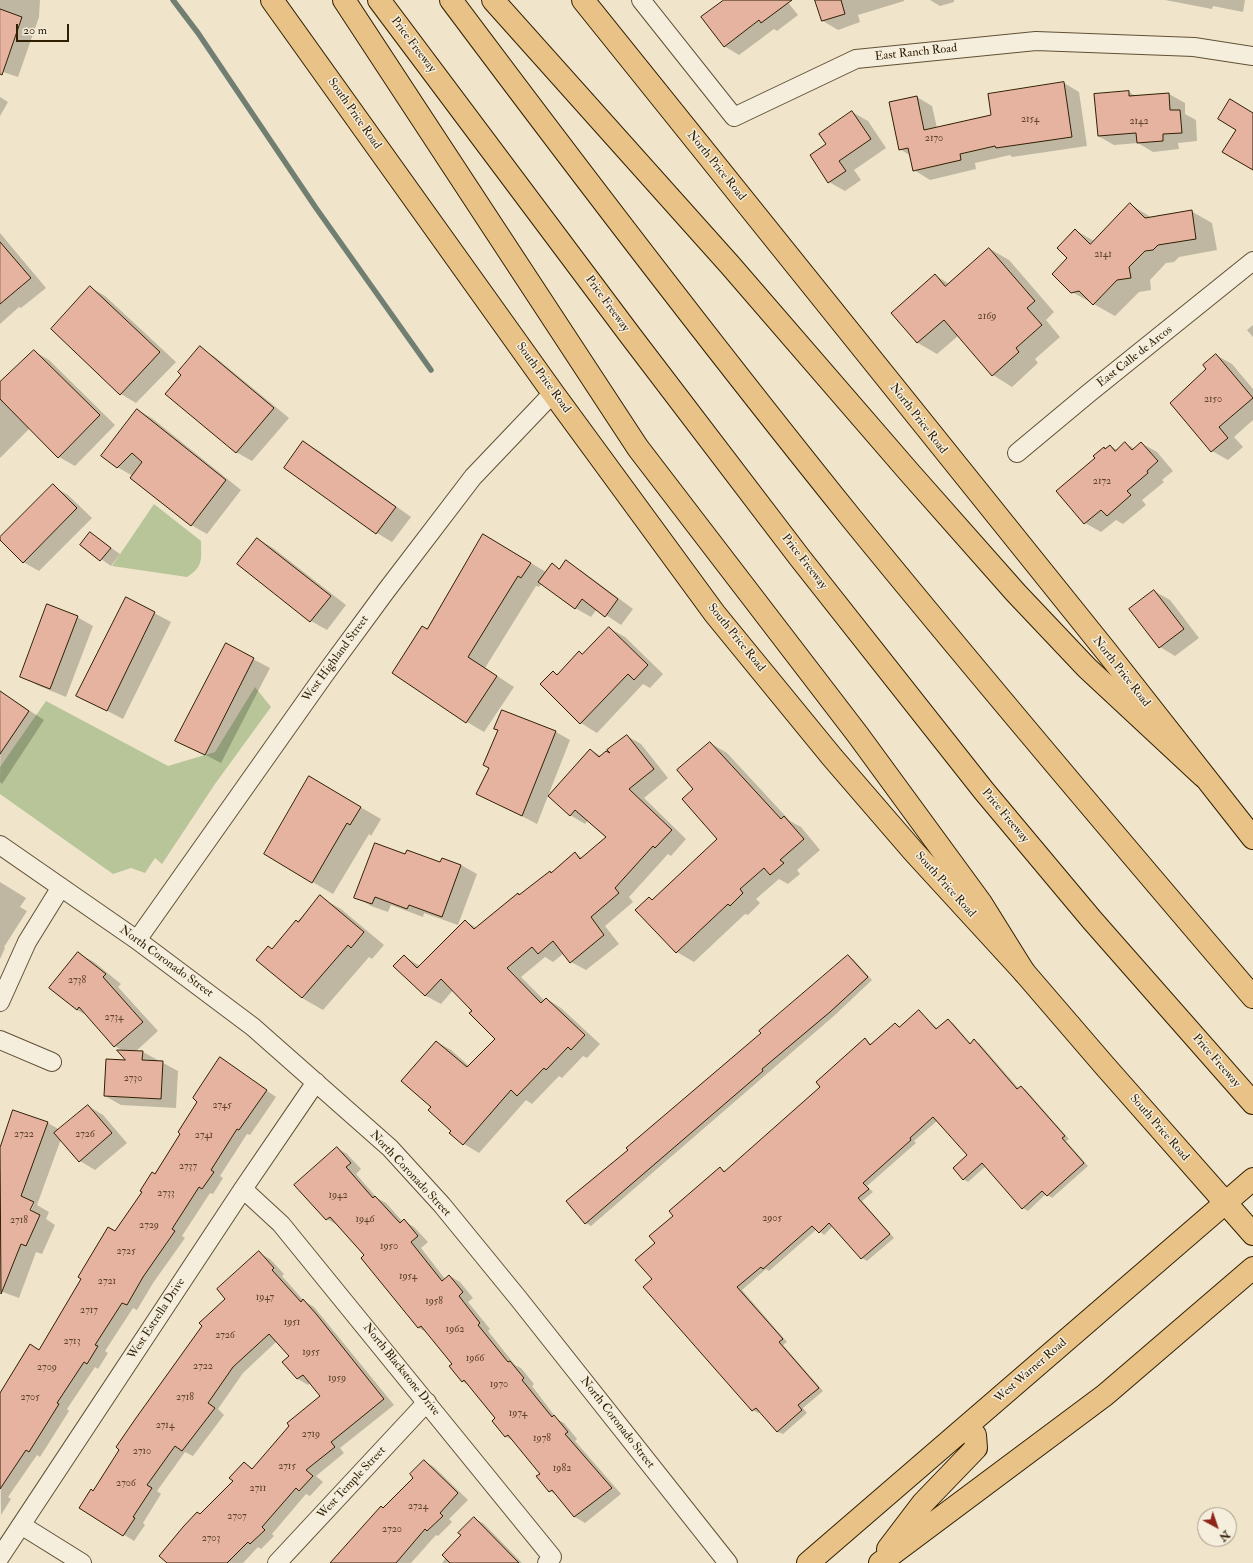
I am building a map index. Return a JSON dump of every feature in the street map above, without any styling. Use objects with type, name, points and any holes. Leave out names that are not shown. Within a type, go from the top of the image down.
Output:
[{"type":"main road","name":"South Price Road","points":[[272,0],[553,393],[686,576],[720,619],[827,751],[914,852],[1024,972],[1253,1234]]},
{"type":"main road","points":[[344,0],[638,448],[858,735],[981,903],[1024,972]]},
{"type":"main road","name":"Price Freeway","points":[[379,0],[691,416],[795,552],[984,791],[1092,920],[1253,1104]]},
{"type":"main road","points":[[451,0],[570,159],[850,516],[1041,749],[1253,997]]},
{"type":"main road","points":[[494,0],[725,259],[1016,593],[1087,668],[1203,776]]},
{"type":"main road","name":"North Price Road","points":[[584,0],[1253,838]]},
{"type":"main road","name":"West Warner Road","points":[[808,1563],[1253,1179]]},
{"type":"main road","points":[[879,1563],[1106,1395],[1253,1268]]},
{"type":"main road","points":[[879,1563],[923,1503],[976,1448],[975,1435],[967,1426]]},
{"type":"street","name":"East Ranch Road","points":[[644,3],[734,117],[856,59],[1036,41],[1194,47],[1253,56]]},
{"type":"street","name":"East Calle de Arcos","points":[[1017,453],[1253,261]]},
{"type":"street","name":"West Highland Street","points":[[137,940],[320,680],[396,578],[473,477],[553,393]]},
{"type":"street","name":"North Coronado Street","points":[[0,845],[137,940],[253,1027],[390,1148],[442,1205],[518,1298],[728,1563]]},
{"type":"street","points":[[0,1002],[27,942],[61,887]]},
{"type":"street","points":[[0,1040],[52,1062]]},
{"type":"street","name":"West Estrella Drive","points":[[0,1557],[243,1189],[316,1082]]},
{"type":"street","name":"North Blackstone Drive","points":[[243,1189],[281,1224],[427,1402],[550,1560]]},
{"type":"street","name":"West Temple Street","points":[[277,1563],[427,1402]]},
{"type":"street","points":[[21,1525],[82,1563]]},
{"type":"green space","points":[[154,504],[201,541],[201,557],[199,566],[187,577],[112,566]]},
{"type":"green space","points":[[255,687],[271,707],[215,784],[162,864],[155,858],[145,873],[131,868],[113,874],[0,794],[0,767],[46,701],[168,766],[215,752]]},
{"type":"building","points":[[724,0],[792,0],[761,23],[759,20],[724,47],[701,17]]},
{"type":"building","points":[[815,0],[841,0],[845,14],[822,21]]},
{"type":"building","points":[[0,9],[22,17],[2,75],[0,74]]},
{"type":"building","points":[[1064,82],[1072,137],[996,148],[995,146],[960,154],[961,160],[913,171],[908,148],[899,150],[889,102],[917,96],[924,130],[991,115],[988,94]]},
{"type":"building","points":[[1129,91],[1129,96],[1169,93],[1170,110],[1180,110],[1182,133],[1163,134],[1163,141],[1137,143],[1136,133],[1098,136],[1094,94]]},
{"type":"building","points":[[1230,99],[1253,113],[1253,170],[1222,152],[1236,130],[1218,119]]},
{"type":"building","points":[[852,111],[871,139],[839,161],[846,171],[828,183],[810,155],[826,144],[819,134]]},
{"type":"building","points":[[1130,203],[1145,218],[1192,210],[1196,239],[1158,245],[1153,250],[1145,251],[1129,267],[1131,278],[1117,280],[1093,305],[1079,291],[1071,293],[1052,274],[1067,258],[1057,248],[1075,229],[1090,244]]},
{"type":"building","points":[[0,242],[31,278],[0,304]]},
{"type":"building","points":[[989,248],[1035,301],[1027,308],[1042,325],[1016,348],[1019,352],[992,376],[944,320],[917,343],[891,313],[935,274],[945,286]]},
{"type":"building","points":[[90,286],[160,352],[120,395],[51,329]]},
{"type":"building","points":[[200,346],[274,408],[236,453],[165,394],[181,375],[178,372]]},
{"type":"building","points":[[34,350],[100,415],[58,458],[0,399],[0,382]]},
{"type":"building","points":[[1216,354],[1253,398],[1219,427],[1228,438],[1211,452],[1170,403],[1206,369],[1203,365]]},
{"type":"building","points":[[137,409],[226,480],[191,526],[130,478],[142,462],[132,453],[117,468],[101,456]]},
{"type":"building","points":[[303,441],[396,507],[376,534],[284,468]]},
{"type":"building","points":[[1125,442],[1132,450],[1141,442],[1158,461],[1147,471],[1148,473],[1127,491],[1131,495],[1107,516],[1101,510],[1084,524],[1056,491],[1095,458],[1093,456],[1104,447],[1105,449],[1110,445],[1115,451]]},
{"type":"building","points":[[53,484],[77,508],[23,563],[0,540],[0,537]]},
{"type":"building","points":[[90,532],[111,548],[100,561],[80,545]]},
{"type":"building","points":[[483,534],[531,563],[521,578],[518,576],[468,657],[497,676],[466,723],[392,673],[422,626],[427,629]]},
{"type":"building","points":[[257,538],[331,596],[310,622],[237,564]]},
{"type":"building","points":[[566,560],[618,599],[605,617],[582,599],[575,609],[538,582],[552,563],[559,569]]},
{"type":"building","points":[[1154,590],[1184,629],[1159,648],[1129,609]]},
{"type":"building","points":[[126,597],[155,612],[107,711],[76,696]]},
{"type":"building","points":[[47,604],[78,616],[50,689],[20,677]]},
{"type":"building","points":[[609,627],[648,665],[634,680],[628,674],[580,724],[540,684],[553,671],[557,675],[579,651],[582,654]]},
{"type":"building","points":[[226,643],[254,658],[205,755],[175,741]]},
{"type":"building","points":[[0,691],[29,711],[0,754]]},
{"type":"building","points":[[502,710],[556,731],[522,816],[476,794],[489,768],[483,765],[498,730],[494,729]]},
{"type":"building","points":[[627,735],[654,769],[629,789],[672,830],[655,848],[653,846],[615,888],[619,893],[591,917],[604,935],[570,963],[553,941],[538,954],[532,947],[507,968],[541,1003],[546,998],[585,1035],[571,1050],[568,1047],[546,1070],[544,1068],[517,1096],[511,1090],[463,1145],[449,1133],[451,1131],[428,1110],[431,1107],[401,1081],[436,1041],[467,1067],[495,1039],[469,1013],[472,1011],[441,979],[425,996],[393,966],[404,955],[417,968],[465,920],[474,929],[518,893],[519,895],[550,871],[551,873],[575,852],[580,859],[606,837],[575,810],[570,816],[548,796],[590,749],[599,757],[606,751],[610,753],[607,750]]},
{"type":"building","points":[[710,742],[781,819],[784,816],[804,839],[780,860],[784,863],[770,875],[764,868],[740,889],[743,893],[730,906],[728,904],[676,953],[635,910],[649,897],[652,900],[717,839],[682,799],[693,789],[677,770]]},
{"type":"building","points":[[309,776],[361,807],[350,825],[347,823],[312,883],[264,854]]},
{"type":"building","points":[[375,843],[405,854],[407,850],[440,862],[442,858],[461,865],[442,917],[409,905],[407,909],[375,897],[372,904],[354,898]]},
{"type":"building","points":[[320,895],[364,932],[351,948],[348,945],[302,998],[256,960],[268,946],[272,949],[296,920],[298,922]]},
{"type":"building","points":[[78,952],[106,974],[103,977],[143,1022],[114,1047],[79,1007],[77,1010],[49,988]]},
{"type":"building","points":[[848,955],[868,977],[830,1012],[762,1069],[763,1071],[585,1224],[566,1201],[628,1150],[626,1148],[761,1033],[759,1031]]},
{"type":"building","points":[[919,1010],[936,1029],[948,1019],[970,1044],[974,1039],[1017,1089],[1021,1086],[1065,1136],[1062,1138],[1084,1163],[1047,1196],[1042,1191],[1022,1209],[982,1163],[963,1180],[953,1168],[967,1155],[933,1117],[910,1138],[911,1140],[863,1183],[869,1189],[858,1198],[890,1234],[861,1259],[829,1223],[819,1233],[812,1226],[763,1269],[761,1267],[737,1287],[783,1339],[779,1342],[819,1388],[798,1405],[802,1410],[777,1432],[756,1408],[752,1411],[643,1287],[652,1279],[635,1260],[655,1243],[649,1236],[673,1216],[669,1211],[720,1167],[724,1172],[820,1087],[816,1082],[865,1038],[870,1045],[895,1023],[899,1027]]},
{"type":"building","points":[[117,1050],[143,1051],[142,1060],[163,1061],[161,1099],[104,1096],[106,1059],[125,1060]]},
{"type":"building","points":[[220,1057],[267,1090],[239,1130],[237,1129],[211,1170],[214,1172],[202,1189],[199,1187],[172,1229],[175,1231],[143,1277],[127,1305],[122,1303],[95,1345],[98,1346],[87,1364],[84,1362],[57,1403],[59,1404],[29,1452],[26,1450],[0,1489],[0,1393],[30,1344],[39,1350],[81,1279],[78,1277],[108,1227],[115,1231],[142,1192],[140,1191],[152,1172],[155,1174],[180,1134],[178,1132],[197,1102],[193,1098]]},
{"type":"building","points":[[88,1105],[112,1133],[79,1162],[54,1133]]},
{"type":"building","points":[[13,1110],[48,1122],[21,1196],[34,1202],[30,1210],[40,1215],[26,1246],[21,1244],[1,1294],[0,1148]]},
{"type":"building","points":[[337,1147],[351,1163],[346,1167],[373,1198],[375,1196],[400,1223],[404,1219],[418,1236],[411,1242],[442,1281],[449,1275],[463,1292],[459,1296],[480,1323],[478,1325],[508,1362],[510,1361],[524,1378],[522,1380],[552,1417],[554,1415],[568,1432],[565,1434],[612,1488],[574,1517],[552,1490],[549,1492],[536,1476],[540,1474],[508,1435],[505,1437],[492,1421],[495,1418],[464,1380],[462,1382],[449,1366],[452,1364],[421,1326],[418,1328],[361,1258],[364,1255],[330,1217],[326,1220],[294,1185]]},
{"type":"building","points":[[259,1251],[274,1268],[272,1270],[301,1302],[303,1299],[317,1315],[384,1399],[331,1442],[335,1447],[306,1470],[313,1476],[299,1491],[296,1488],[262,1527],[265,1530],[250,1544],[248,1542],[227,1563],[167,1563],[159,1556],[183,1527],[197,1512],[200,1514],[233,1481],[229,1478],[244,1462],[252,1469],[289,1426],[287,1423],[320,1396],[303,1375],[297,1379],[282,1362],[289,1356],[269,1334],[233,1367],[208,1403],[215,1408],[182,1451],[175,1446],[147,1485],[152,1488],[133,1517],[135,1518],[123,1536],[79,1508],[91,1489],[93,1491],[119,1450],[116,1447],[202,1326],[199,1323],[225,1299],[217,1289]]},
{"type":"building","points":[[424,1460],[458,1493],[440,1513],[443,1516],[427,1531],[425,1529],[396,1563],[330,1563],[381,1506],[383,1508],[413,1478],[410,1474]]},
{"type":"building","points":[[474,1517],[519,1563],[450,1563],[442,1555],[461,1535],[458,1533]]},
{"type":"waterway","points":[[173,0],[198,33],[316,208],[431,370]]}]
